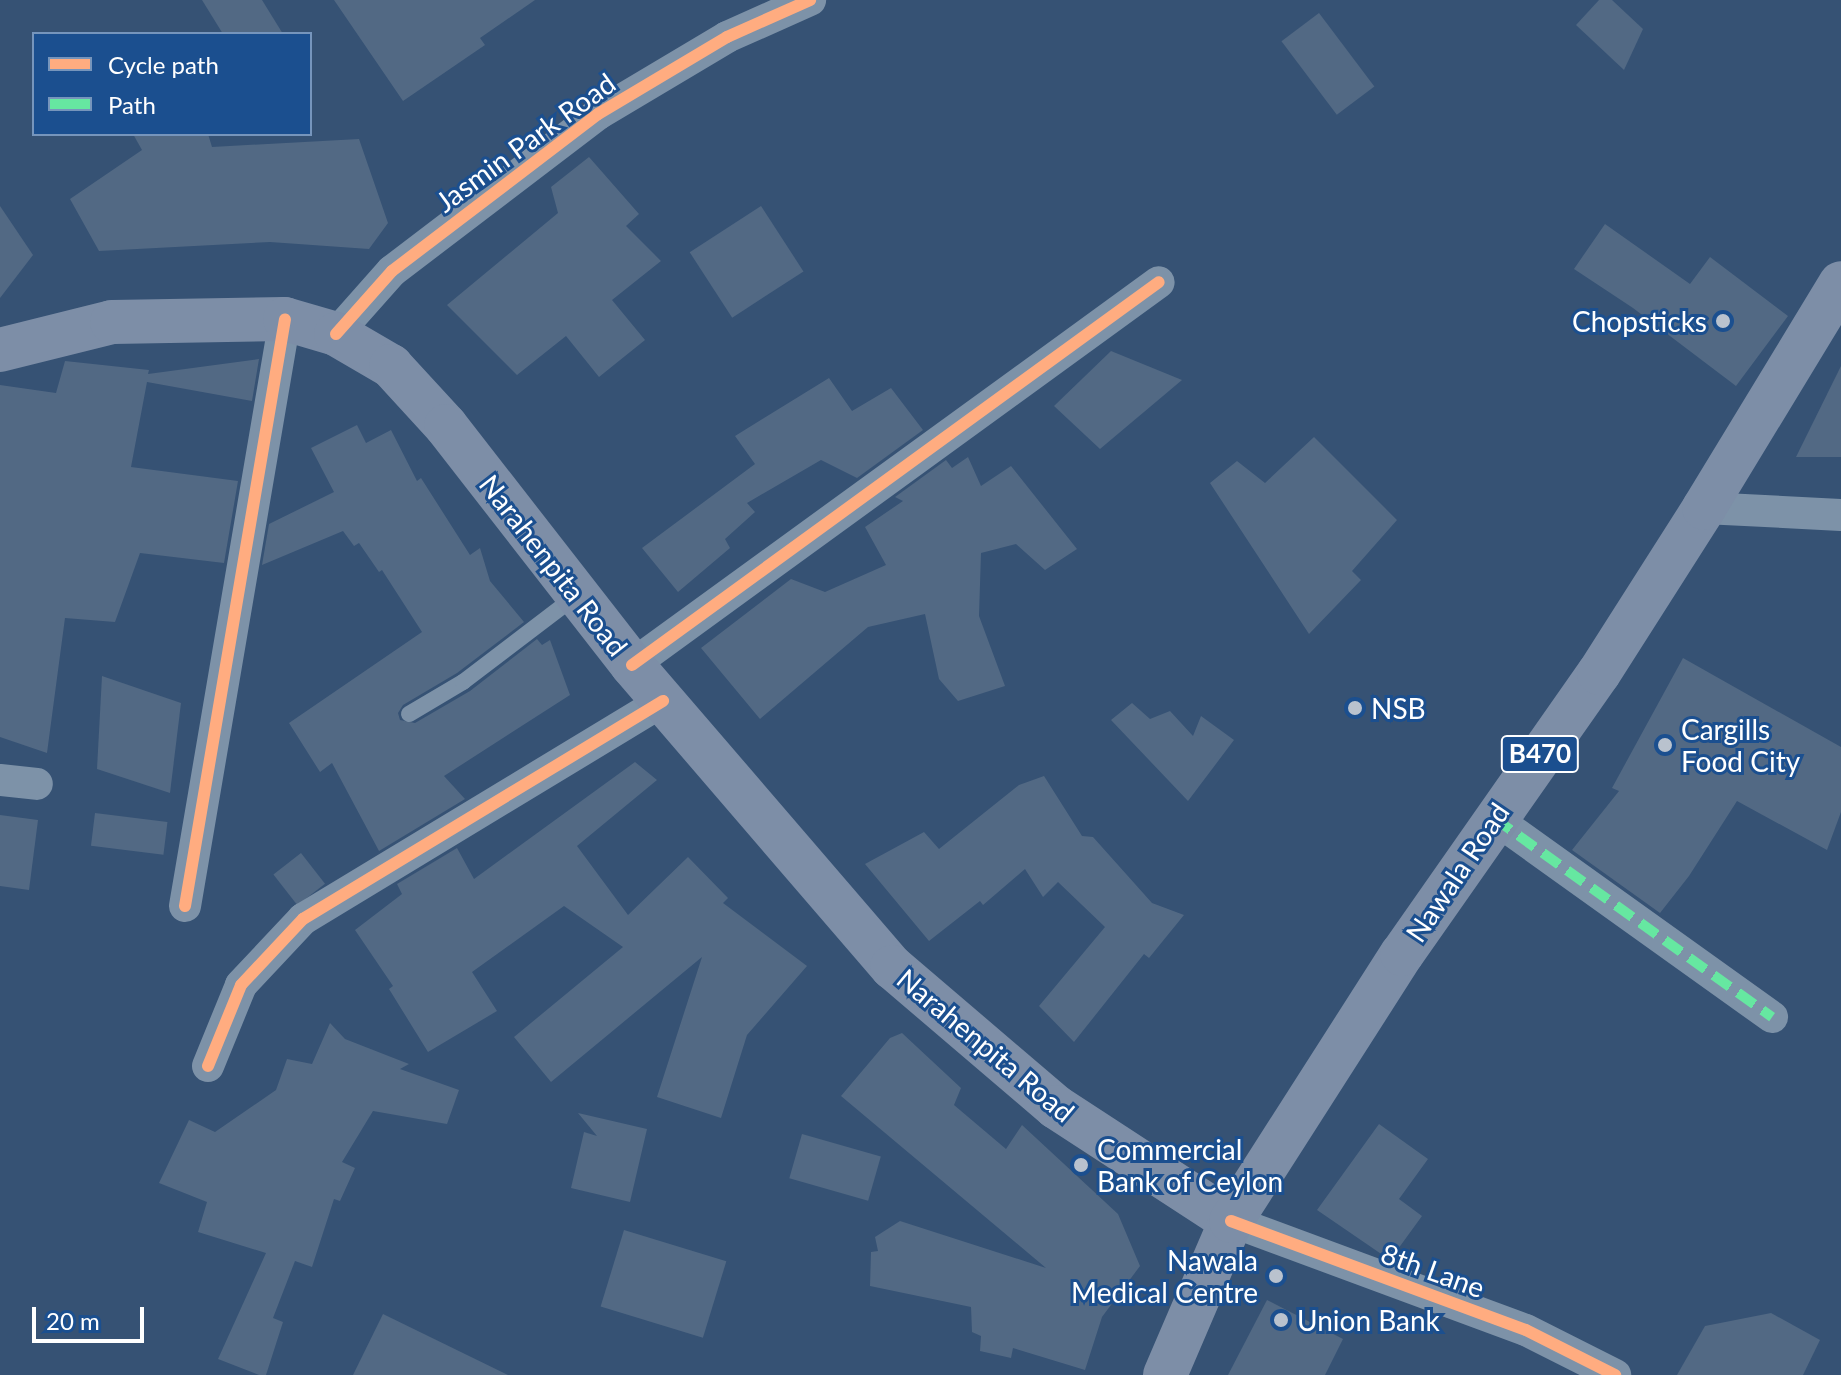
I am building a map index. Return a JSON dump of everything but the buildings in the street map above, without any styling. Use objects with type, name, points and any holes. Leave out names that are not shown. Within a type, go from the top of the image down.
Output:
[{"type":"main road","name":"Nawala Road","points":[[1165,1375],[1231,1221],[1331,1061],[1494,818],[1599,673],[1841,283]]},
{"type":"main road","name":"Narahenpita Road","points":[[0,350],[112,322],[285,319],[336,334],[391,366],[446,426],[632,665],[892,967],[1056,1107],[1231,1221]]},
{"type":"street","name":"Jasmin Park Road","points":[[336,334],[392,271],[598,114],[727,37],[810,0]]},
{"type":"street","points":[[632,665],[1159,282]]},
{"type":"street","points":[[185,906],[285,319]]},
{"type":"street","points":[[1704,508],[1841,515]]},
{"type":"street","points":[[208,1066],[241,985],[303,919],[663,701]]},
{"type":"street","points":[[0,780],[37,784]]},
{"type":"street","points":[[1494,818],[1772,1017]]},
{"type":"street","name":"8th Lane","points":[[1231,1221],[1526,1330],[1615,1375]]},
{"type":"lane","points":[[409,714],[463,682],[577,595]]},
{"type":"marked path","points":[[1494,818],[1772,1017]]},
{"type":"cycle path","points":[[336,334],[392,271],[598,114],[727,37],[810,0]]},
{"type":"cycle path","points":[[632,665],[1159,282]]},
{"type":"cycle path","points":[[185,906],[285,319]]},
{"type":"cycle path","points":[[208,1066],[241,985],[303,919],[663,701]]},
{"type":"cycle path","points":[[1231,1221],[1526,1330],[1615,1375]]},
{"type":"place","name":"Chopsticks","points":[[1723,321]]},
{"type":"place","name":"NSB","points":[[1355,708]]},
{"type":"place","name":"Cargills Food City","points":[[1665,745]]},
{"type":"place","name":"Commercial Bank of Ceylon","points":[[1081,1165]]},
{"type":"place","name":"Nawala Medical Centre","points":[[1276,1276]]},
{"type":"place","name":"Union Bank","points":[[1281,1320]]}]
